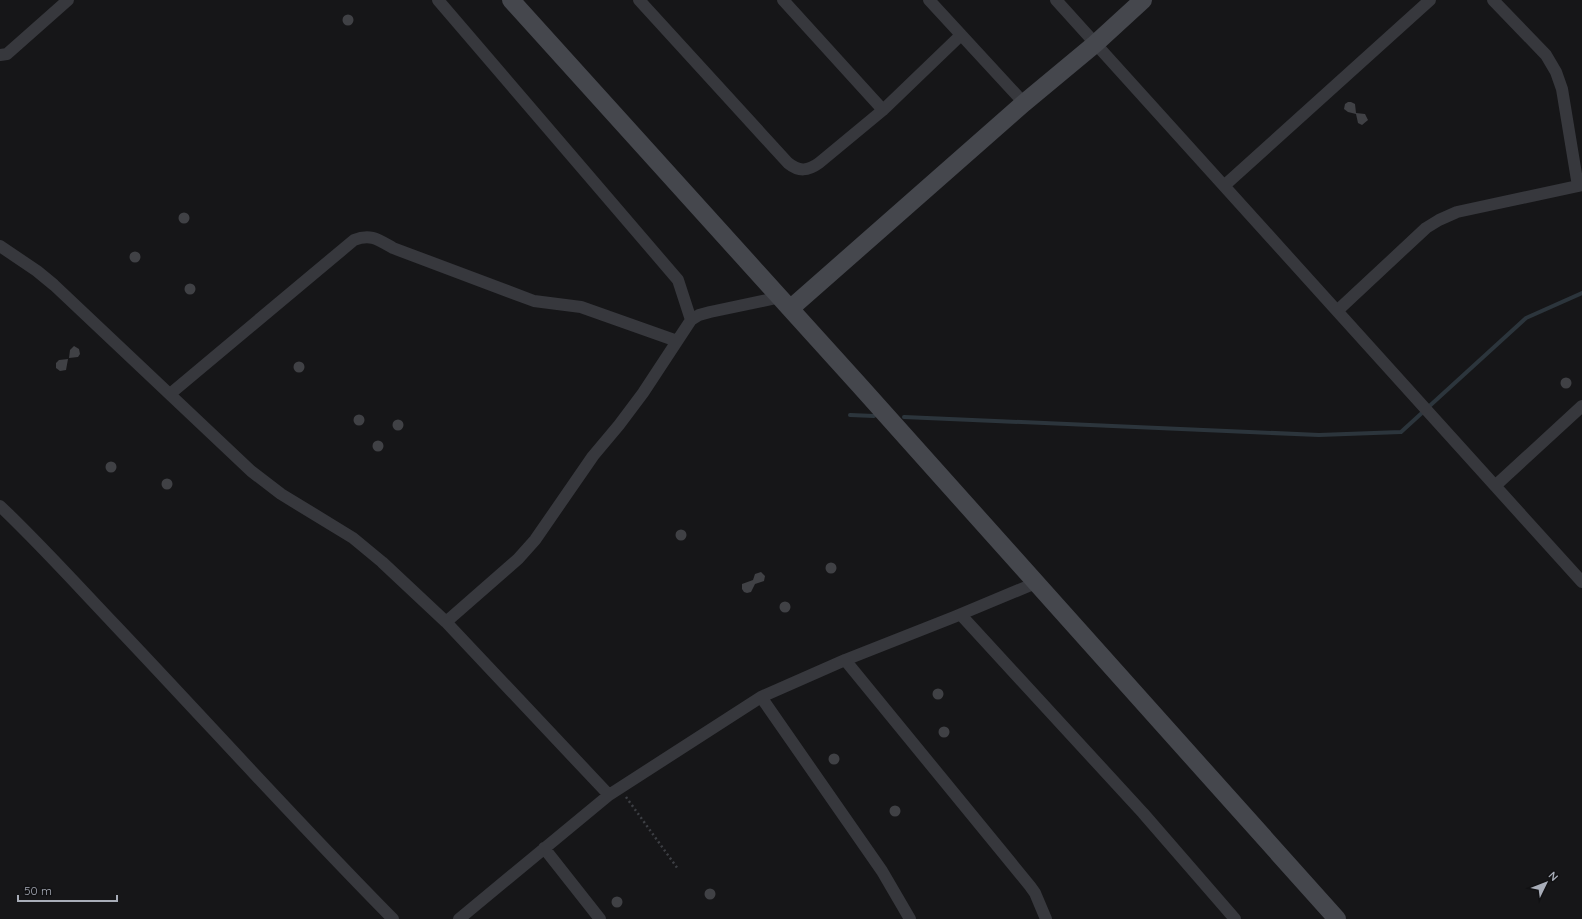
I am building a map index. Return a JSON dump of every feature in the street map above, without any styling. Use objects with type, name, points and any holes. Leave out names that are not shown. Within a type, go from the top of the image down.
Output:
[{"type":"street","points":[[0,55],[6,54],[68,0]]},
{"type":"street","points":[[438,0],[678,280],[691,320]]},
{"type":"street","points":[[511,0],[1038,582],[1337,919]]},
{"type":"street","points":[[639,0],[793,167],[800,170],[806,170],[819,163],[883,110],[961,35]]},
{"type":"street","points":[[783,0],[883,110]]},
{"type":"street","points":[[930,0],[1024,103]]},
{"type":"street","points":[[1056,0],[1582,582]]},
{"type":"street","points":[[446,622],[518,559],[535,540],[593,456],[643,393],[691,320],[699,315],[710,312],[786,303],[1095,44],[1143,0]]},
{"type":"street","points":[[1224,185],[1430,0]]},
{"type":"street","points":[[1337,311],[1426,228],[1439,220],[1457,212],[1580,185],[1562,89],[1556,72],[1546,55],[1493,0]]},
{"type":"street","points":[[170,394],[354,240],[369,236],[393,248],[534,301],[581,307],[677,341]]},
{"type":"street","points":[[0,246],[37,271],[54,285],[251,471],[281,494],[353,538],[382,562],[446,622],[609,795]]},
{"type":"street","points":[[1495,486],[1582,406]]},
{"type":"street","points":[[0,506],[28,532],[317,842],[393,919]]},
{"type":"street","points":[[459,919],[609,795],[761,697],[845,660],[961,615],[1038,582]]},
{"type":"street","points":[[961,615],[1143,813],[1235,919]]},
{"type":"street","points":[[845,660],[1030,886],[1035,893],[1046,919]]},
{"type":"street","points":[[761,697],[882,871],[910,919]]},
{"type":"street","points":[[544,848],[600,919]]},
{"type":"street","points":[[475,919],[478,904]]},
{"type":"path","points":[[620,788],[678,869]]},
{"type":"building","points":[[348,14],[352,16],[354,20],[352,24],[348,26],[344,24],[342,20],[344,16]]},
{"type":"building","points":[[1348,102],[1355,104],[1356,113],[1365,114],[1368,120],[1362,125],[1358,123],[1356,114],[1348,112],[1344,109],[1345,104]]},
{"type":"building","points":[[184,212],[188,214],[190,218],[188,222],[184,224],[180,222],[178,218],[180,214]]},
{"type":"building","points":[[135,251],[139,253],[141,257],[139,261],[135,263],[131,261],[129,257],[131,253]]},
{"type":"building","points":[[190,283],[194,285],[196,289],[194,293],[190,295],[186,293],[184,289],[186,285]]},
{"type":"building","points":[[74,346],[79,349],[80,354],[78,357],[69,358],[70,350]]},
{"type":"building","points":[[68,359],[66,370],[60,371],[56,368],[56,363],[59,360]]},
{"type":"building","points":[[299,361],[303,363],[305,367],[303,371],[299,373],[295,371],[293,367],[295,363]]},
{"type":"building","points":[[1566,377],[1570,379],[1572,383],[1570,387],[1566,389],[1562,387],[1560,383],[1562,379]]},
{"type":"building","points":[[359,414],[363,416],[365,420],[363,424],[359,426],[355,424],[353,420],[355,416]]},
{"type":"building","points":[[398,419],[402,421],[404,425],[402,429],[398,431],[394,429],[392,425],[394,421]]},
{"type":"building","points":[[378,440],[382,442],[384,446],[382,450],[378,452],[374,450],[372,446],[374,442]]},
{"type":"building","points":[[111,461],[115,463],[117,467],[115,471],[111,473],[107,471],[105,467],[107,463]]},
{"type":"building","points":[[167,478],[171,480],[173,484],[171,488],[167,490],[163,488],[161,484],[163,480]]},
{"type":"building","points":[[681,529],[685,531],[687,535],[685,539],[681,541],[677,539],[675,535],[677,531]]},
{"type":"building","points":[[831,562],[835,564],[837,568],[835,572],[831,574],[827,572],[825,568],[827,564]]},
{"type":"building","points":[[761,572],[765,576],[764,581],[755,584],[751,592],[744,592],[742,589],[742,584],[753,580],[755,574]]},
{"type":"building","points":[[785,601],[789,603],[791,607],[789,611],[785,613],[781,611],[779,607],[781,603]]},
{"type":"building","points":[[938,688],[942,690],[944,694],[942,698],[938,700],[934,698],[932,694],[934,690]]},
{"type":"building","points":[[944,726],[948,728],[950,732],[948,736],[944,738],[940,736],[938,732],[940,728]]},
{"type":"building","points":[[834,753],[838,755],[840,759],[838,763],[834,765],[830,763],[828,759],[830,755]]},
{"type":"building","points":[[895,805],[899,807],[901,811],[899,815],[895,817],[891,815],[889,811],[891,807]]},
{"type":"building","points":[[710,888],[714,890],[716,894],[714,898],[710,900],[706,898],[704,894],[706,890]]},
{"type":"building","points":[[617,896],[621,898],[623,902],[621,906],[617,908],[613,906],[611,902],[613,898]]},
{"type":"waterway","points":[[904,417],[1319,435],[1401,432],[1526,318],[1582,293]]},
{"type":"waterway","points":[[850,415],[874,416]]}]
